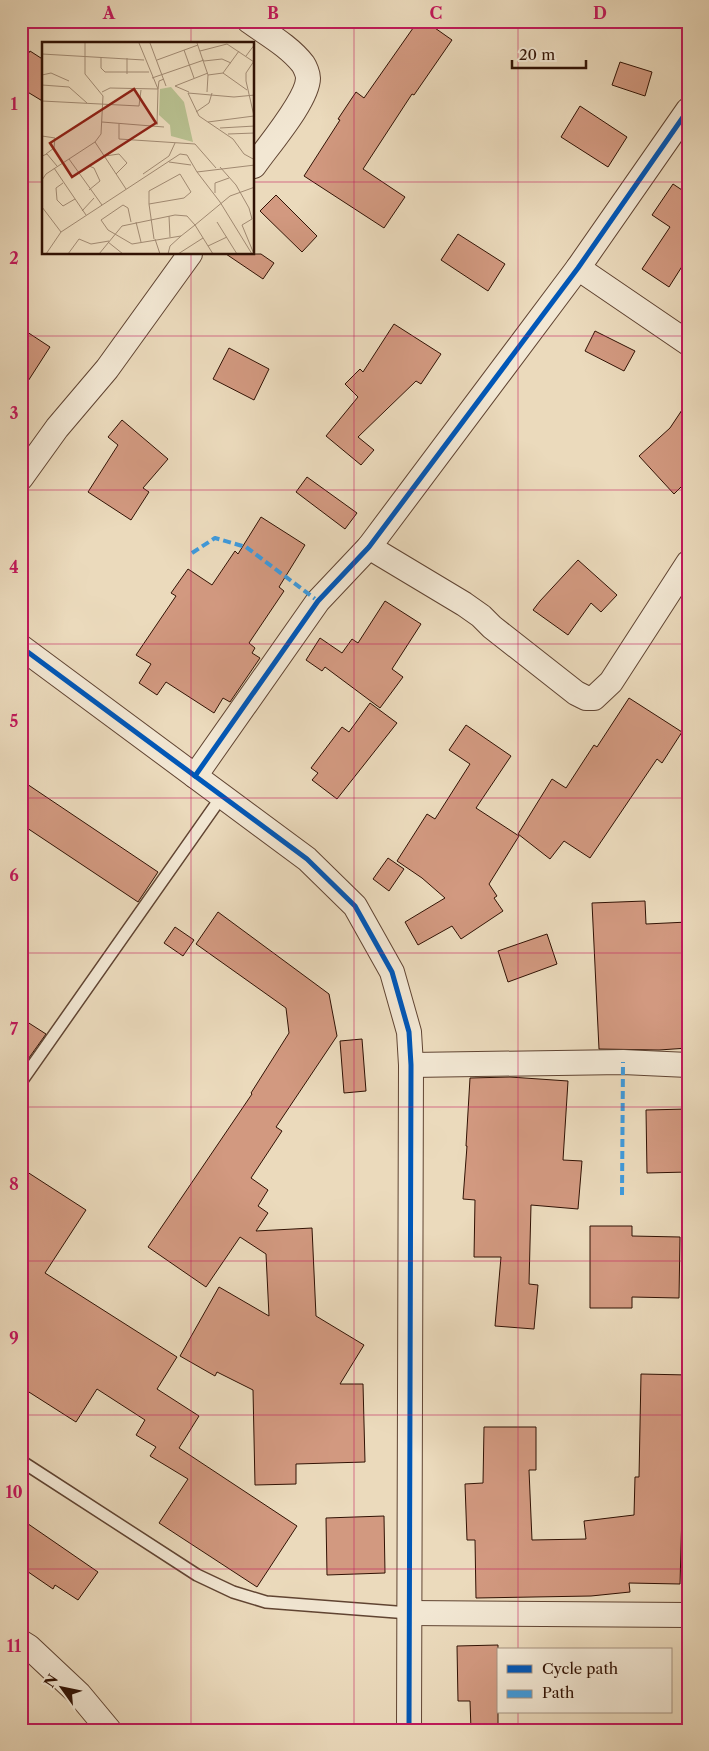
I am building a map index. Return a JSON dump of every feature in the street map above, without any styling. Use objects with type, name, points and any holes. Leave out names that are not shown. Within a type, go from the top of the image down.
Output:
[{"type":"street","points":[[249,21],[287,48],[304,66],[308,78],[305,91],[296,108],[255,165]]},
{"type":"street","points":[[194,776],[318,601],[369,547],[578,268],[688,110]]},
{"type":"street","points":[[21,478],[57,428],[107,369],[189,255]]},
{"type":"street","points":[[578,268],[688,343]]},
{"type":"street","points":[[369,547],[464,604],[576,694],[586,698],[594,698],[611,682],[688,563]]},
{"type":"street","points":[[21,647],[307,859],[355,906],[392,972],[409,1032],[412,1065],[409,1730]]},
{"type":"street","points":[[412,1065],[623,1062],[688,1065]]},
{"type":"street","points":[[409,1613],[688,1615]]},
{"type":"street","points":[[21,1642],[79,1694],[109,1730]]},
{"type":"lane","points":[[21,1082],[222,796]]},
{"type":"lane","points":[[21,1460],[197,1576],[233,1592],[266,1602],[409,1613]]},
{"type":"building","points":[[418,21],[425,21],[452,40],[414,95],[412,94],[363,169],[405,197],[384,228],[304,176],[356,92],[364,98]]},
{"type":"building","points":[[30,51],[42,59],[42,101],[21,88],[21,65]]},
{"type":"building","points":[[620,62],[652,72],[645,96],[612,85]]},
{"type":"building","points":[[580,106],[627,137],[608,167],[561,137]]},
{"type":"building","points":[[673,184],[688,194],[688,257],[669,287],[642,269],[670,227],[652,215]]},
{"type":"building","points":[[276,195],[317,236],[302,252],[260,211]]},
{"type":"building","points":[[458,234],[505,264],[488,291],[441,260]]},
{"type":"building","points":[[261,254],[274,263],[263,279],[227,255]]},
{"type":"building","points":[[394,324],[441,354],[421,384],[416,381],[358,437],[374,450],[361,465],[326,436],[358,397],[345,384],[360,369],[363,372]]},
{"type":"building","points":[[21,328],[50,347],[21,392]]},
{"type":"building","points":[[595,331],[635,351],[624,371],[585,351]]},
{"type":"building","points":[[229,348],[269,369],[254,400],[213,379]]},
{"type":"building","points":[[688,401],[688,480],[674,494],[639,456],[670,428]]},
{"type":"building","points":[[122,420],[168,459],[143,488],[149,492],[131,520],[88,492],[118,445],[108,437]]},
{"type":"building","points":[[307,477],[357,513],[345,529],[296,492]]},
{"type":"building","points":[[261,517],[305,545],[279,587],[284,591],[249,643],[255,648],[252,653],[260,658],[230,702],[223,698],[214,713],[166,682],[157,695],[139,683],[151,664],[136,655],[176,596],[171,593],[188,569],[212,585],[235,551],[238,554]]},
{"type":"building","points":[[578,560],[617,595],[601,612],[591,603],[568,635],[533,610]]},
{"type":"building","points":[[385,601],[421,624],[392,669],[403,677],[380,708],[325,667],[322,671],[306,660],[320,638],[342,653],[352,639],[358,643]]},
{"type":"building","points":[[629,698],[682,732],[662,763],[657,759],[590,858],[564,841],[550,859],[518,834],[552,779],[566,788],[594,745],[597,747]]},
{"type":"building","points":[[370,703],[397,723],[337,799],[312,780],[318,773],[311,768],[342,727],[349,732]]},
{"type":"building","points":[[466,725],[511,756],[476,808],[519,836],[489,884],[497,896],[494,898],[503,911],[461,939],[452,926],[418,945],[405,922],[445,898],[422,878],[397,861],[427,814],[435,819],[470,764],[449,750]]},
{"type":"building","points":[[21,780],[158,872],[138,902],[21,824]]},
{"type":"building","points":[[388,858],[404,869],[389,891],[373,879]]},
{"type":"building","points":[[645,901],[646,924],[688,922],[688,1048],[659,1050],[599,1049],[592,903]]},
{"type":"building","points":[[218,912],[329,994],[337,1036],[276,1127],[282,1131],[251,1178],[268,1190],[258,1206],[268,1213],[256,1231],[312,1228],[316,1316],[364,1345],[340,1384],[363,1384],[365,1462],[296,1464],[296,1484],[255,1485],[253,1390],[217,1372],[215,1376],[180,1356],[219,1287],[269,1316],[266,1254],[240,1237],[206,1287],[148,1247],[252,1094],[289,1033],[286,1008],[196,944]]},
{"type":"building","points":[[175,927],[194,940],[183,956],[164,943]]},
{"type":"building","points":[[547,934],[557,964],[508,982],[498,951]]},
{"type":"building","points":[[21,1018],[46,1034],[21,1069]]},
{"type":"building","points":[[362,1039],[366,1091],[344,1093],[340,1041]]},
{"type":"building","points":[[510,1077],[568,1081],[563,1160],[582,1161],[578,1209],[531,1205],[529,1284],[538,1285],[534,1329],[495,1326],[501,1257],[474,1257],[475,1200],[463,1199],[470,1078]]},
{"type":"building","points":[[688,1109],[688,1172],[647,1173],[646,1110]]},
{"type":"building","points":[[21,1168],[86,1210],[45,1273],[177,1357],[157,1389],[199,1416],[179,1448],[297,1526],[257,1587],[159,1523],[188,1479],[150,1456],[156,1447],[136,1435],[145,1420],[97,1389],[76,1422],[21,1387]]},
{"type":"building","points":[[590,1226],[632,1226],[632,1236],[680,1237],[679,1298],[632,1297],[632,1308],[590,1308]]},
{"type":"building","points":[[641,1374],[688,1375],[688,1513],[682,1513],[680,1584],[629,1583],[630,1592],[591,1596],[476,1598],[475,1540],[467,1540],[465,1484],[483,1483],[484,1427],[536,1427],[536,1470],[529,1470],[532,1540],[586,1539],[584,1521],[634,1515],[635,1477],[639,1477]]},
{"type":"building","points":[[384,1516],[385,1573],[327,1575],[326,1518]]},
{"type":"building","points":[[21,1519],[98,1572],[78,1600],[55,1585],[53,1589],[21,1567]]},
{"type":"building","points":[[498,1645],[498,1730],[471,1730],[470,1701],[458,1701],[457,1646]]},
{"type":"marked path","points":[[192,553],[215,538],[246,547],[318,601]]},
{"type":"marked path","points":[[622,1195],[623,1062]]},
{"type":"cycle path","points":[[195,776],[318,601],[369,547],[578,268],[688,110]]},
{"type":"cycle path","points":[[21,647],[307,859],[355,906],[392,972],[409,1032],[411,1065],[409,1730]]}]
